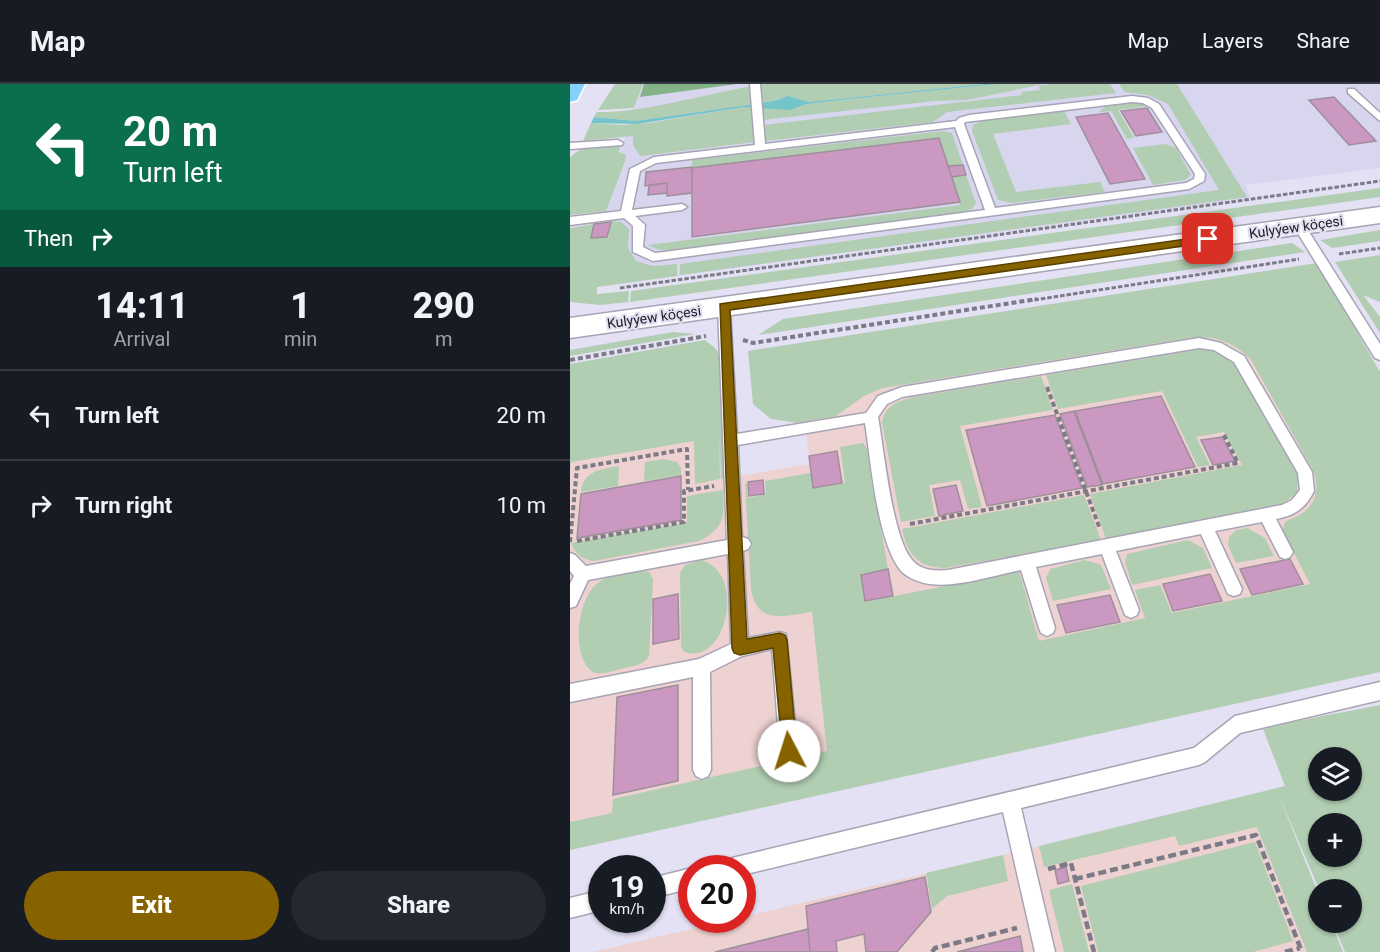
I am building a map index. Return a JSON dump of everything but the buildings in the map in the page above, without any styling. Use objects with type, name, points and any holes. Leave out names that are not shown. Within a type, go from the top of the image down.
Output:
[{"type":"highway","points":[[570,96],[575,84]]},
{"type":"street","name":"Kulyýew köçesi","points":[[570,328],[1380,215]]},
{"type":"lane","points":[[755,84],[760,148]]},
{"type":"lane","points":[[1351,91],[1380,118]]},
{"type":"lane","points":[[1132,99],[1146,100],[1156,106],[1201,178],[1189,186],[652,257],[637,249],[639,225],[626,214],[632,174],[640,165],[654,160],[959,124],[962,120],[969,118],[1132,99]]},
{"type":"lane","points":[[959,124],[991,212]]},
{"type":"lane","points":[[570,146],[618,142]]},
{"type":"lane","points":[[570,220],[682,207]]},
{"type":"lane","points":[[1300,226],[1380,355]]},
{"type":"lane","points":[[724,307],[730,441],[739,545],[740,648]]},
{"type":"lane","points":[[1199,343],[1217,346],[1235,355],[1243,364],[1307,479],[1307,491],[1297,504],[1285,511],[1105,542],[1027,562],[938,578],[921,575],[906,566],[895,544],[872,417],[878,404],[902,392],[1199,343]]},
{"type":"lane","points":[[730,441],[872,417]]},
{"type":"lane","points":[[1266,514],[1286,552]]},
{"type":"lane","points":[[1205,526],[1234,589]]},
{"type":"lane","points":[[1105,542],[1131,610]]},
{"type":"lane","points":[[583,574],[739,545]]},
{"type":"lane","points":[[570,560],[583,574]]},
{"type":"lane","points":[[1027,562],[1047,628]]},
{"type":"lane","points":[[570,601],[583,574]]},
{"type":"lane","points":[[570,693],[701,667],[740,648],[780,640],[789,751]]},
{"type":"lane","points":[[701,667],[702,770]]},
{"type":"lane","points":[[756,862],[1199,756],[1235,725],[1380,691]]},
{"type":"lane","points":[[1010,801],[1045,952]]},
{"type":"lane","points":[[570,908],[588,904]]},
{"type":"path","points":[[620,288],[1380,181]]},
{"type":"path","points":[[1332,255],[1380,248]]},
{"type":"path","points":[[753,343],[1300,259]]},
{"type":"path","points":[[570,360],[700,337]]},
{"type":"path","points":[[1047,386],[1105,542]]},
{"type":"path","points":[[902,526],[1238,463],[1224,435]]},
{"type":"path","points":[[688,490],[687,449],[577,468],[570,542],[684,522],[684,491],[722,484]]},
{"type":"path","points":[[1075,879],[1256,835],[1301,950],[1285,952]]},
{"type":"path","points":[[1045,870],[1071,863],[1094,952]]},
{"type":"path","points":[[932,952],[935,948],[1018,928]]},
{"type":"shaded area","points":[[615,84],[643,84],[634,108],[598,110]]},
{"type":"shaded area","points":[[643,84],[1380,84],[1380,168],[1246,185],[1250,198],[597,287],[585,267],[591,238]]},
{"type":"shaded area","points":[[644,84],[737,84],[640,97]]},
{"type":"shaded area","points":[[767,84],[984,84],[809,102],[788,97],[636,121],[594,117],[597,112],[640,109]]},
{"type":"shaded area","points":[[997,84],[1044,84],[967,100],[935,101],[753,121],[755,142],[640,156],[633,145],[633,136],[583,141],[591,123],[623,125],[649,123],[744,107],[794,109],[807,104]]},
{"type":"shaded area","points":[[997,84],[807,104],[790,110],[744,107],[637,124],[591,123],[594,117],[636,121],[774,101],[788,96],[809,102]]},
{"type":"shaded area","points":[[1110,84],[1116,93],[947,112],[933,122],[765,141],[763,125],[1022,95],[1021,92],[1040,90],[1039,86]]},
{"type":"shaded area","points":[[1119,84],[1177,84],[1247,197],[680,275],[680,264],[1219,190],[1168,104],[1148,95],[1124,92]]},
{"type":"shaded area","points":[[1138,102],[1148,106],[1118,110],[1134,138],[1127,139],[1111,111],[1099,112],[1107,105]]},
{"type":"shaded area","points":[[1064,111],[1071,124],[993,134],[1016,192],[1100,182],[1105,192],[1012,203],[998,200],[972,131],[973,125],[984,120]]},
{"type":"shaded area","points":[[943,131],[952,133],[963,165],[948,166],[939,138],[692,168],[692,160]]},
{"type":"shaded area","points":[[1166,144],[1176,148],[1191,175],[1185,180],[1153,185],[1133,148]]},
{"type":"shaded area","points":[[621,145],[619,152],[626,155],[625,161],[606,211],[570,215],[570,158],[580,150],[587,148]]},
{"type":"shaded area","points":[[966,175],[976,203],[972,209],[964,212],[676,250],[659,250],[648,245],[960,205],[952,177]]},
{"type":"shaded area","points":[[1380,188],[1380,197],[630,302],[631,291]]},
{"type":"shaded area","points":[[611,221],[621,222],[629,229],[628,248],[636,261],[653,266],[677,264],[677,276],[597,287],[597,294],[629,291],[628,302],[600,305],[570,302],[570,228],[594,224],[591,238],[608,237]]},
{"type":"shaded area","points":[[1380,230],[1380,241],[1332,248],[1320,240]]},
{"type":"shaded area","points":[[1292,243],[1305,252],[758,335],[783,319]]},
{"type":"shaded area","points":[[1380,255],[1380,302],[1363,295],[1380,317],[1380,333],[1335,262]]},
{"type":"shaded area","points":[[1317,263],[1380,372],[1380,672],[570,850],[570,822],[612,813],[613,799],[827,751],[812,612],[774,616],[759,609],[754,601],[751,589],[745,484],[747,484],[748,498],[766,494],[765,481],[811,473],[813,488],[845,483],[840,447],[863,443],[867,449],[888,569],[861,574],[865,602],[1019,571],[1039,641],[1145,618],[1135,590],[1160,585],[1172,613],[1310,584],[1282,530],[1286,521],[1308,509],[1312,503],[1316,489],[1314,472],[1251,360],[1239,349],[1225,342],[1194,337],[883,388],[864,396],[836,416],[798,423],[771,419],[753,404],[748,351]]},
{"type":"shaded area","points":[[1254,300],[1380,501],[1380,655],[570,838],[570,409],[717,386],[721,479],[810,464],[799,372]]},
{"type":"shaded area","points":[[673,332],[695,334],[570,356],[570,350]]},
{"type":"shaded area","points":[[705,340],[721,357],[726,478],[721,479],[719,435],[720,479],[695,484],[694,441],[571,462],[570,469],[570,364]]},
{"type":"shaded area","points":[[1202,349],[1221,353],[1235,365],[1298,475],[1297,493],[1282,504],[1106,539],[1090,494],[1242,465],[1224,432],[1196,437],[1210,465],[1198,467],[1162,391],[1058,409],[1046,375]]},
{"type":"shaded area","points":[[1041,376],[1053,410],[960,426],[982,507],[968,509],[960,480],[929,485],[935,516],[901,522],[882,423],[889,408],[914,397]]},
{"type":"shaded area","points":[[663,459],[677,462],[681,468],[681,475],[644,481],[645,462]]},
{"type":"shaded area","points":[[619,466],[618,486],[581,492],[582,485],[589,475]]},
{"type":"shaded area","points":[[723,490],[721,521],[714,531],[699,541],[594,561],[580,556],[571,543],[687,523],[687,496]]},
{"type":"shaded area","points":[[1084,495],[1101,540],[945,568],[927,565],[915,558],[907,546],[902,529]]},
{"type":"shaded area","points":[[1247,528],[1265,538],[1274,556],[1236,563],[1228,545],[1229,537],[1236,530]]},
{"type":"shaded area","points":[[1188,540],[1203,548],[1212,568],[1132,585],[1125,562],[1127,554]]},
{"type":"shaded area","points":[[701,560],[715,568],[724,582],[727,598],[726,616],[720,633],[711,646],[699,653],[684,652],[681,646],[680,573],[685,565]]},
{"type":"shaded area","points":[[1085,560],[1101,565],[1111,589],[1053,601],[1046,578],[1050,569]]},
{"type":"shaded area","points":[[643,571],[649,572],[653,579],[649,656],[635,666],[605,673],[593,672],[586,665],[581,654],[579,640],[579,626],[586,598],[593,587],[606,578]]},
{"type":"shaded area","points":[[1380,705],[1380,952],[1345,952],[1337,933],[1362,933],[1362,879],[1315,879],[1310,867],[1362,867],[1362,813],[1308,813],[1308,863],[1277,791],[1312,879],[1308,879],[1308,933],[1335,933],[1343,952],[1307,952],[1257,827],[1179,846],[1175,836],[1044,867],[1039,846],[1285,786],[1263,729]]},
{"type":"shaded area","points":[[1275,790],[1312,879],[1308,879],[1308,933],[1335,933],[1343,952],[593,952],[678,932],[756,933],[756,914]]},
{"type":"shaded area","points":[[1255,842],[1293,941],[1253,952],[1098,952],[1081,886]]},
{"type":"shaded area","points":[[1003,855],[1008,881],[947,896],[932,909],[926,873]]},
{"type":"shaded area","points":[[1072,884],[1089,952],[1064,952],[1049,890]]},
{"type":"route","points":[[789,751],[780,640],[740,648],[724,307],[1208,239]]}]
